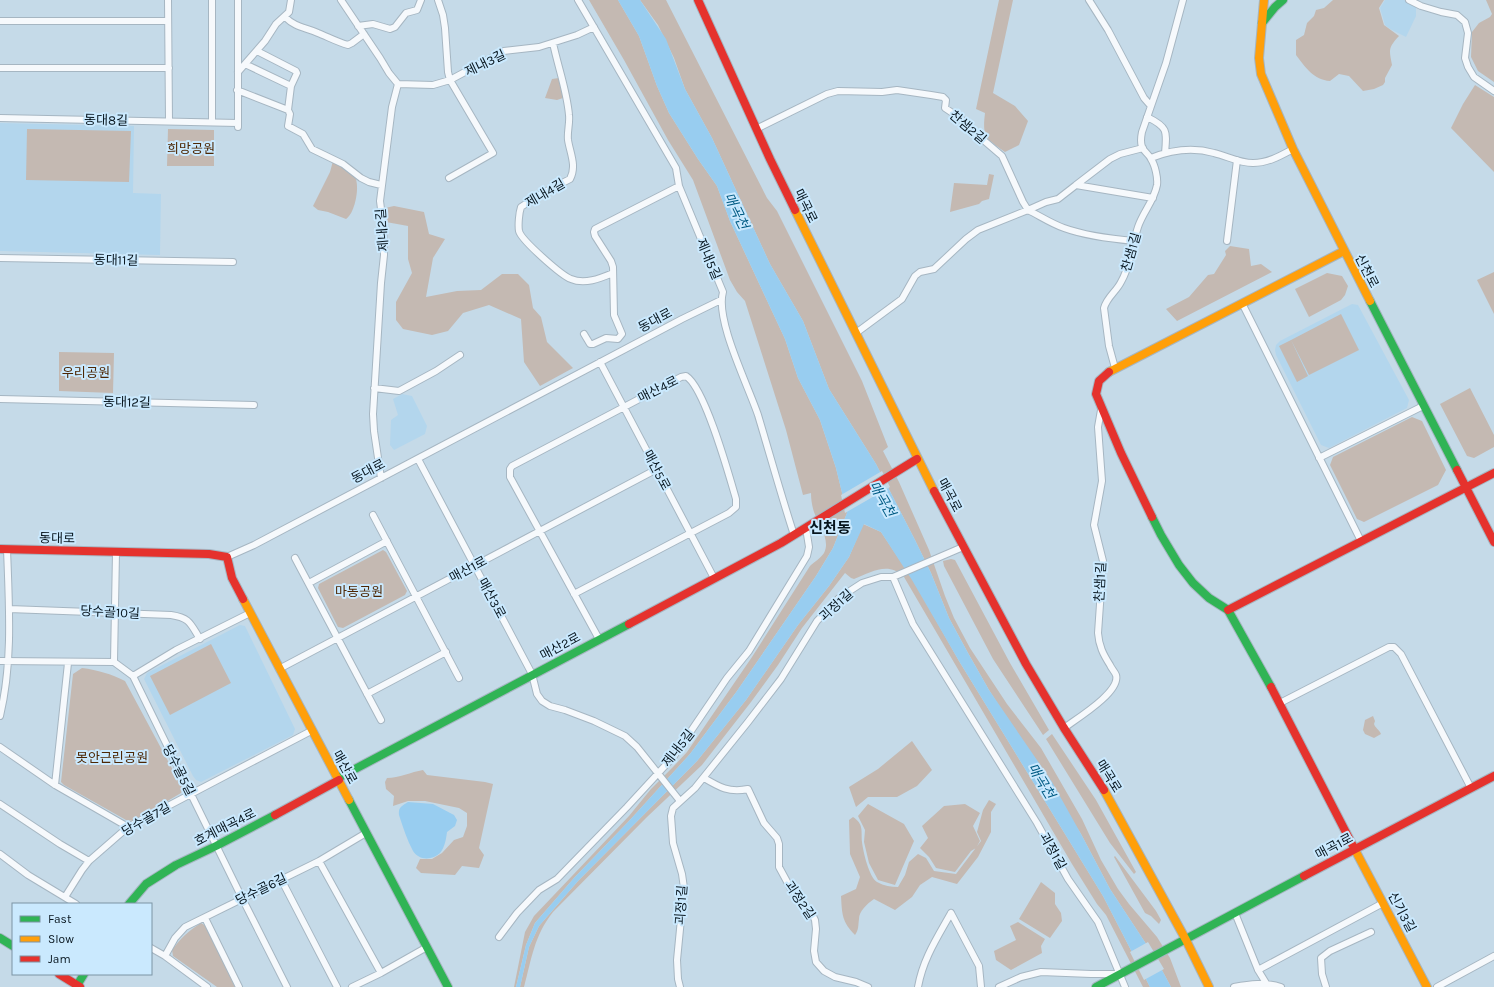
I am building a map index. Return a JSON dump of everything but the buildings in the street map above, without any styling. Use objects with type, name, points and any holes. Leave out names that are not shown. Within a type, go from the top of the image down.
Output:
[{"type":"street","points":[[168,0],[169,121]]},
{"type":"street","points":[[212,0],[212,122]]},
{"type":"street","points":[[238,0],[237,90],[288,110]]},
{"type":"street","points":[[238,72],[257,51],[276,24],[285,18],[289,12],[291,0]]},
{"type":"street","points":[[341,0],[389,73],[398,84]]},
{"type":"street","points":[[358,26],[373,24],[390,29],[395,27],[406,13],[417,10],[421,0]]},
{"type":"street","points":[[438,0],[443,15],[450,80],[493,153],[449,178]]},
{"type":"street","name":"제내5길","points":[[578,0],[676,168],[679,186],[723,292],[721,300],[725,326],[757,413],[794,535]]},
{"type":"street","name":"매곡로","points":[[698,0],[813,249],[917,460],[1002,621],[1064,728],[1117,812],[1186,940],[1209,987]]},
{"type":"street","points":[[1089,0],[1108,30],[1144,98],[1151,106]]},
{"type":"street","points":[[856,334],[902,299],[915,276],[920,272],[934,269],[966,239],[978,230],[1046,202],[1058,199],[1110,159],[1120,154],[1143,148],[1141,141],[1142,132],[1166,64],[1182,0]]},
{"type":"street","name":"신천로","points":[[1264,0],[1259,58],[1261,74],[1269,94],[1293,149],[1344,251],[1494,542]]},
{"type":"street","points":[[1262,24],[1275,7],[1283,0]]},
{"type":"street","points":[[1409,0],[1421,6],[1457,15],[1465,22],[1468,33],[1465,58],[1468,67],[1474,77],[1494,92]]},
{"type":"street","points":[[285,18],[297,27],[316,32],[348,45],[364,34]]},
{"type":"street","points":[[0,21],[168,21]]},
{"type":"street","name":"제내3길","points":[[398,84],[433,85],[450,80],[504,51],[540,47],[577,35],[594,27]]},
{"type":"street","name":"제내4길","points":[[553,43],[566,98],[569,116],[568,139],[574,165],[570,179],[541,194],[521,207],[519,232],[522,237],[551,265],[572,280],[593,280],[613,273]]},
{"type":"street","points":[[257,51],[296,71],[297,73],[291,86],[288,126],[303,134],[312,149],[343,164],[361,178],[381,185]]},
{"type":"street","points":[[245,64],[291,86]]},
{"type":"street","points":[[0,68],[169,68]]},
{"type":"street","name":"제내2길","points":[[381,478],[374,431],[374,388],[384,255],[383,224],[380,201],[392,107],[398,84]]},
{"type":"street","name":"동대8길","points":[[0,118],[212,122],[238,125],[237,90]]},
{"type":"street","name":"찬샘2길","points":[[756,128],[838,90],[882,92],[897,90],[943,97],[946,100],[945,108],[960,118],[1002,156],[1028,210]]},
{"type":"street","points":[[1147,117],[1159,123],[1164,128],[1166,137],[1165,152]]},
{"type":"street","name":"찬샘1길","points":[[1115,368],[1109,346],[1104,308],[1106,302],[1116,290],[1125,275],[1138,227],[1153,198],[1158,183],[1151,158],[1143,148]]},
{"type":"street","points":[[1151,158],[1165,152],[1195,150],[1213,152],[1252,163],[1268,161],[1293,149]]},
{"type":"street","points":[[1227,241],[1237,160]]},
{"type":"street","points":[[1076,185],[1153,198]]},
{"type":"street","points":[[584,334],[590,344],[593,344],[606,338],[618,339],[622,334],[614,315],[613,273],[611,261],[595,236],[595,229],[679,186]]},
{"type":"street","points":[[1028,210],[1063,228],[1112,239],[1135,241]]},
{"type":"street","points":[[1344,251],[1115,368],[1102,377],[1097,385],[1096,394],[1101,410],[1160,535],[1179,565],[1193,583],[1209,598],[1228,610],[1494,473]]},
{"type":"street","name":"동대11길","points":[[0,258],[233,262]]},
{"type":"street","name":"동대로","points":[[3,549],[209,554],[227,557],[254,546],[600,362],[721,300]]},
{"type":"street","points":[[1242,303],[1361,541]]},
{"type":"street","points":[[374,388],[399,391],[436,371],[460,355]]},
{"type":"street","name":"매산5로","points":[[600,362],[714,578]]},
{"type":"street","name":"매산4로","points":[[574,594],[729,513],[733,510],[737,503],[716,433],[694,384],[686,376],[681,377],[512,466],[510,469],[510,477],[540,531],[574,594],[599,639]]},
{"type":"street","name":"동대12길","points":[[0,399],[254,405]]},
{"type":"street","points":[[1319,458],[1423,406]]},
{"type":"street","name":"찬샘1길","points":[[1064,728],[1104,698],[1116,684],[1116,675],[1102,652],[1098,642],[1103,561],[1094,525],[1102,481],[1098,427],[1101,410]]},
{"type":"street","name":"매산3로","points":[[418,459],[532,674],[537,694],[542,701],[550,706],[594,721],[625,736],[637,747],[680,801]]},
{"type":"street","name":"매산2로","points":[[338,779],[794,535],[917,460]]},
{"type":"street","name":"매산1로","points":[[279,670],[657,469]]},
{"type":"street","points":[[374,515],[459,678]]},
{"type":"street","name":"제내5길","points":[[499,937],[517,913],[539,890],[557,879],[659,775],[674,756],[727,678],[749,651],[788,589],[807,556],[810,547],[809,526]]},
{"type":"street","points":[[309,583],[387,541]]},
{"type":"street","points":[[894,577],[933,561],[963,546]]},
{"type":"street","points":[[0,716],[4,698],[8,662],[9,609],[3,549]]},
{"type":"street","points":[[0,661],[68,663],[114,662],[116,552]]},
{"type":"street","name":"매산로","points":[[227,557],[232,578],[279,670],[448,987]]},
{"type":"street","points":[[295,558],[381,720]]},
{"type":"street","name":"괴정1길","points":[[680,987],[677,960],[684,888],[682,874],[673,843],[671,816],[673,808],[704,778],[781,679],[817,621],[839,598],[862,583],[881,577],[894,577],[913,624],[1037,823],[1068,879],[1098,922],[1125,987]]},
{"type":"street","name":"당수골10길","points":[[9,609],[171,615],[183,617],[188,620],[200,639]]},
{"type":"street","name":"신기3길","points":[[1228,610],[1280,703],[1428,987]]},
{"type":"street","points":[[133,676],[176,650],[250,613]]},
{"type":"street","points":[[1280,703],[1389,647],[1394,648],[1401,654],[1470,788]]},
{"type":"street","points":[[367,694],[446,652]]},
{"type":"street","name":"당수골5길","points":[[114,662],[133,676],[287,987]]},
{"type":"street","points":[[55,785],[68,663]]},
{"type":"street","name":"당수골7길","points":[[65,897],[89,861],[128,827],[311,731]]},
{"type":"street","points":[[0,747],[55,785],[128,827]]},
{"type":"street","name":"매곡1로","points":[[1120,974],[1172,948],[1494,776]]},
{"type":"street","name":"괴정2길","points":[[704,778],[720,788],[737,792],[748,789],[764,823],[777,838],[779,844],[779,867],[791,889],[811,912],[815,920],[816,929],[814,951],[816,962],[824,971],[835,977],[856,982],[868,987]]},
{"type":"street","name":"호계매곡4로","points":[[130,903],[146,884],[176,865],[216,846],[338,779]]},
{"type":"street","points":[[0,804],[60,844],[89,861]]},
{"type":"street","name":"당수골6길","points":[[165,956],[175,938],[185,927],[318,861],[366,833]]},
{"type":"street","points":[[0,854],[28,875],[74,903]]},
{"type":"street","points":[[318,861],[381,973]]},
{"type":"street","points":[[281,879],[337,987]]},
{"type":"street","points":[[1258,970],[1383,903]]},
{"type":"street","points":[[918,987],[921,970],[951,913],[979,966],[981,987]]},
{"type":"street","points":[[1235,913],[1258,970],[1266,984]]},
{"type":"street","points":[[205,918],[239,987]]},
{"type":"street","points":[[1326,987],[1322,974],[1322,958],[1330,950],[1371,932]]},
{"type":"street","points":[[0,938],[12,945]]},
{"type":"street","points":[[352,987],[381,973],[427,947]]},
{"type":"street","points":[[152,949],[165,956],[207,987]]},
{"type":"street","points":[[1437,987],[1494,956]]},
{"type":"street","points":[[999,987],[1021,977],[1041,972],[1120,974]]},
{"type":"street","points":[[1096,987],[1120,974]]},
{"type":"street","points":[[61,975],[78,986],[84,975]]},
{"type":"street","points":[[1234,987],[1255,983],[1281,987]]},
{"type":"shaded area","points":[[1385,0],[1404,0],[1416,7],[1416,16],[1406,37],[1385,25],[1380,8]]},
{"type":"shaded area","points":[[0,123],[134,126],[133,193],[161,194],[160,255],[0,251]]},
{"type":"shaded area","points":[[1352,304],[1358,305],[1409,400],[1407,408],[1329,448],[1321,445],[1276,355],[1275,350],[1276,345],[1280,341]]},
{"type":"shaded area","points":[[402,394],[412,396],[427,426],[425,434],[394,450],[390,445],[391,420],[398,415],[393,399]]},
{"type":"shaded area","points":[[240,625],[245,626],[295,729],[293,735],[201,782],[196,780],[193,776],[144,679],[147,673]]},
{"type":"green space","points":[[589,0],[618,0],[639,36],[657,86],[669,113],[717,186],[730,221],[785,339],[798,378],[820,420],[836,468],[847,513],[833,548],[816,576],[737,691],[690,754],[629,821],[574,878],[535,923],[526,945],[516,987],[514,987],[525,932],[534,916],[629,816],[651,789],[687,752],[752,657],[810,566],[823,555],[826,548],[825,537],[813,510],[811,493],[803,495],[786,430],[745,301],[737,292],[730,280],[693,180],[668,140]]},
{"type":"green space","points":[[640,0],[666,0],[767,198],[777,211],[862,381],[888,447],[883,451],[899,482],[929,550],[954,618],[970,648],[1007,704],[1041,748],[1082,819],[1101,860],[1118,889],[1157,937],[1170,958],[1181,987],[1171,987],[1156,959],[1110,889],[1081,834],[989,690],[968,653],[949,618],[931,573],[915,540],[876,464],[829,389],[803,321],[770,264],[712,138],[685,89],[674,58],[658,25]]},
{"type":"green space","points":[[999,0],[1013,0],[993,93],[1015,106],[1028,121],[1019,145],[1005,152],[993,144],[987,137],[984,128],[985,113],[976,109]]},
{"type":"green space","points":[[1333,0],[1384,0],[1379,8],[1384,25],[1399,36],[1390,49],[1392,65],[1383,85],[1374,89],[1363,91],[1349,76],[1339,74],[1330,81],[1324,80],[1310,72],[1296,55],[1296,40],[1304,35],[1307,23],[1314,16],[1316,10],[1324,8]]},
{"type":"green space","points":[[1486,0],[1494,0],[1494,82],[1478,71],[1471,57],[1472,32],[1479,23],[1490,17],[1492,14]]},
{"type":"green space","points":[[559,78],[563,98],[557,100],[545,98],[552,79]]},
{"type":"green space","points":[[1475,85],[1494,97],[1494,172],[1451,128],[1463,104]]},
{"type":"green space","points":[[27,129],[131,131],[129,182],[26,180]]},
{"type":"green space","name":"희망공원","points":[[168,129],[214,130],[214,166],[167,166]]},
{"type":"green space","points":[[333,161],[349,171],[356,179],[356,198],[352,211],[346,219],[318,210],[313,206],[330,172]]},
{"type":"green space","points":[[989,174],[994,175],[989,199],[982,201],[979,204],[950,212],[954,183],[987,185]]},
{"type":"green space","points":[[394,206],[424,212],[429,234],[445,239],[433,258],[426,297],[457,291],[481,290],[502,274],[518,274],[529,285],[533,308],[541,317],[547,342],[573,368],[540,386],[524,362],[521,319],[489,305],[463,313],[448,331],[432,335],[403,329],[396,320],[396,302],[412,273],[408,259],[408,226],[386,222],[385,208]]},
{"type":"green space","points":[[1230,246],[1249,249],[1251,266],[1261,264],[1272,272],[1177,321],[1166,309],[1189,297],[1208,275],[1214,274],[1226,255],[1225,251]]},
{"type":"green space","points":[[1494,272],[1494,314],[1477,280]]},
{"type":"green space","points":[[1327,273],[1342,276],[1348,286],[1345,295],[1341,300],[1309,317],[1295,289]]},
{"type":"green space","points":[[1341,314],[1359,350],[1309,375],[1291,340]]},
{"type":"green space","points":[[1291,340],[1308,376],[1297,382],[1279,346]]},
{"type":"green space","name":"우리공원","points":[[59,352],[114,353],[113,393],[59,391]]},
{"type":"green space","points":[[1470,388],[1494,435],[1494,447],[1474,458],[1467,456],[1440,404]]},
{"type":"green space","points":[[1412,417],[1422,421],[1446,470],[1438,485],[1364,522],[1357,519],[1330,465],[1333,457]]},
{"type":"green space","points":[[863,524],[881,532],[913,580],[959,661],[1103,896],[1150,987],[1143,987],[1106,915],[1097,904],[1072,864],[904,577],[898,572],[892,570],[880,569],[854,579],[845,573],[802,628],[778,665],[751,702],[702,765],[647,817],[553,912],[538,939],[524,987],[520,987],[529,947],[539,926],[578,881],[697,761],[746,700],[798,625],[829,586],[849,557]]},
{"type":"green space","name":"마동공원","points":[[383,550],[386,552],[407,591],[405,595],[343,628],[338,627],[318,588],[319,584]]},
{"type":"green space","points":[[951,559],[955,560],[1010,663],[1049,730],[1043,735],[993,659],[944,566],[943,561]]},
{"type":"green space","points":[[211,644],[231,683],[170,715],[150,676]]},
{"type":"green space","name":"못안근린공원","points":[[82,668],[115,676],[125,681],[183,789],[181,793],[134,821],[126,820],[61,782],[73,674]]},
{"type":"green space","points":[[1373,716],[1375,721],[1374,724],[1381,734],[1374,738],[1365,734],[1363,730],[1365,720]]},
{"type":"green space","points":[[1052,734],[1096,800],[1136,872],[1134,874],[1110,843],[1046,739]]},
{"type":"green space","points":[[912,741],[932,770],[917,786],[897,797],[868,797],[856,807],[849,787],[878,769]]},
{"type":"green space","points":[[423,770],[427,775],[493,784],[479,848],[484,855],[479,868],[462,866],[455,875],[421,873],[416,868],[420,859],[432,859],[442,853],[454,840],[463,837],[467,826],[467,813],[459,808],[425,801],[408,801],[393,806],[394,796],[386,789],[385,782],[387,778]]},
{"type":"green space","points":[[989,800],[996,804],[991,812],[991,832],[978,857],[957,884],[932,877],[920,885],[912,897],[895,910],[874,899],[866,905],[860,913],[858,929],[855,935],[845,922],[841,896],[856,889],[860,877],[850,854],[849,820],[853,817],[859,822],[862,831],[862,842],[865,857],[871,875],[877,882],[898,887],[905,875],[909,862],[918,854],[926,858],[934,871],[956,874],[981,841],[977,832],[983,810]]},
{"type":"green space","points":[[868,804],[904,824],[914,841],[895,885],[878,880],[869,863],[864,842],[865,830],[858,816]]},
{"type":"green space","points":[[965,804],[980,813],[973,826],[980,841],[976,848],[971,851],[955,872],[936,868],[929,857],[920,848],[928,838],[922,826],[944,806]]},
{"type":"green space","points":[[1115,856],[1156,911],[1161,920],[1159,924],[1151,916],[1145,913],[1114,857]]},
{"type":"green space","points":[[1041,882],[1055,893],[1055,904],[1061,913],[1062,921],[1050,938],[1019,919]]},
{"type":"green space","points":[[1018,922],[1045,939],[1041,946],[1042,953],[1011,970],[996,960],[994,951],[1016,940],[1010,926]]},
{"type":"green space","points":[[201,923],[206,926],[235,987],[217,987],[173,956],[172,950],[178,942],[188,932]]},
{"type":"water","name":"매곡천","points":[[618,0],[640,0],[666,39],[685,89],[712,138],[770,264],[803,321],[829,389],[876,464],[931,573],[949,618],[989,690],[1052,782],[1110,889],[1156,959],[1171,987],[1150,987],[1103,896],[959,661],[912,580],[881,532],[864,524],[849,557],[829,586],[798,625],[746,700],[697,761],[578,881],[539,926],[529,947],[520,987],[516,987],[526,945],[535,923],[574,878],[629,821],[690,754],[737,691],[816,576],[833,548],[847,513],[836,468],[820,420],[798,378],[785,339],[730,221],[717,186],[669,113],[657,86],[639,36]]},
{"type":"water","points":[[408,802],[433,804],[454,815],[457,820],[455,826],[447,832],[445,843],[440,853],[434,857],[422,858],[413,851],[399,815],[400,808]]},
{"type":"pier","points":[[882,471],[890,487],[845,513],[841,495]]},
{"type":"pier","points":[[1148,942],[1164,969],[1144,980],[1130,952]]},
{"type":"traffic: fast","points":[[1262,23],[1283,0]]},
{"type":"traffic: fast","points":[[1370,301],[1457,470]]},
{"type":"traffic: fast","points":[[1152,517],[1179,565],[1193,583],[1209,598],[1228,610],[1271,687]]},
{"type":"traffic: fast","points":[[338,778],[629,624]]},
{"type":"traffic: fast","points":[[349,800],[448,987]]},
{"type":"traffic: fast","points":[[130,903],[146,884],[176,865],[275,815]]},
{"type":"traffic: fast","points":[[1096,987],[1304,876]]},
{"type":"traffic: fast","points":[[0,938],[12,945]]},
{"type":"traffic: fast","points":[[76,987],[83,975]]},
{"type":"traffic: slow","points":[[1264,0],[1259,58],[1261,74],[1293,149],[1370,301]]},
{"type":"traffic: slow","points":[[795,210],[934,491]]},
{"type":"traffic: slow","points":[[1109,372],[1344,251]]},
{"type":"traffic: slow","points":[[243,599],[349,800]]},
{"type":"traffic: slow","points":[[1104,790],[1186,940],[1209,987]]},
{"type":"traffic: slow","points":[[1353,846],[1427,987]]},
{"type":"traffic: jam","points":[[698,0],[770,159],[795,210]]},
{"type":"traffic: jam","points":[[1109,372],[1099,381],[1096,394],[1121,453],[1152,517]]},
{"type":"traffic: jam","points":[[629,624],[781,543],[917,459]]},
{"type":"traffic: jam","points":[[1457,470],[1494,542]]},
{"type":"traffic: jam","points":[[1228,610],[1494,473]]},
{"type":"traffic: jam","points":[[934,491],[1026,664],[1064,728],[1104,790]]},
{"type":"traffic: jam","points":[[0,549],[209,554],[227,557],[232,578],[243,599]]},
{"type":"traffic: jam","points":[[1271,687],[1353,846]]},
{"type":"traffic: jam","points":[[1304,876],[1494,776]]},
{"type":"traffic: jam","points":[[275,815],[339,780]]},
{"type":"traffic: jam","points":[[61,975],[80,987]]},
{"type":"district","name":"신천동","points":[[830,528]]}]
